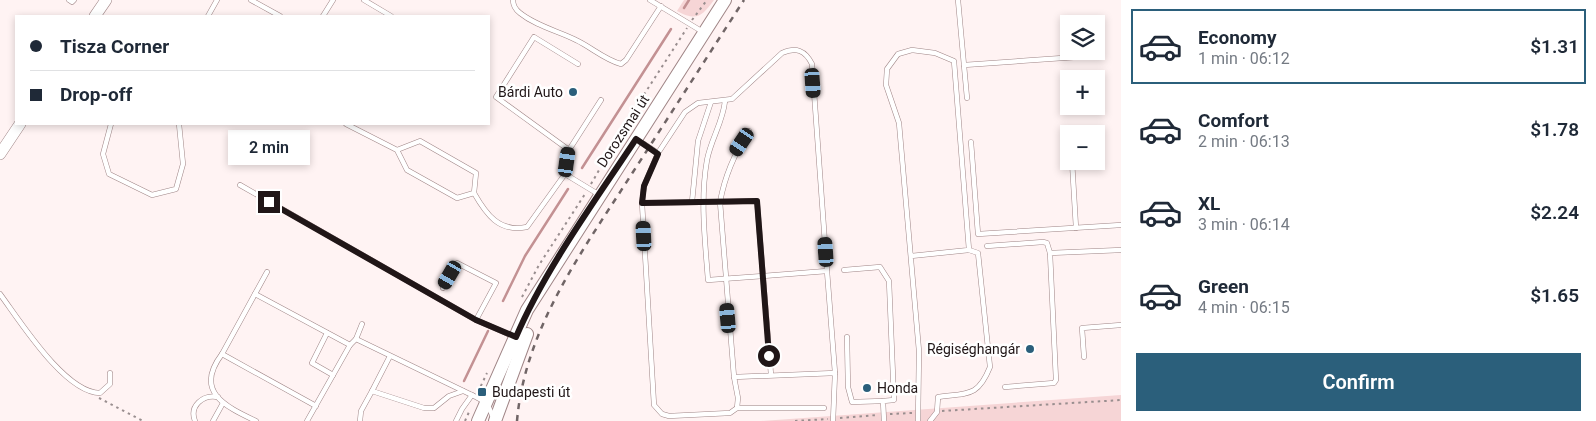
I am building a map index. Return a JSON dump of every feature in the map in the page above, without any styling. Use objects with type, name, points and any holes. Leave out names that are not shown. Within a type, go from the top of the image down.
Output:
[{"type":"main road","name":"Dorozsmai út","points":[[478,421],[527,310],[547,278],[594,192],[636,139],[726,0]]},
{"type":"main road","name":"Dorozsmai út","points":[[494,421],[547,278]]},
{"type":"street","points":[[96,15],[106,0]]},
{"type":"street","points":[[0,154],[19,125]]},
{"type":"lane","points":[[69,0],[72,2],[74,0]]},
{"type":"lane","points":[[209,15],[217,0]]},
{"type":"lane","points":[[251,0],[278,15]]},
{"type":"lane","points":[[324,15],[333,0]]},
{"type":"lane","points":[[364,0],[389,15]]},
{"type":"lane","points":[[513,0],[513,5],[520,13],[548,29],[558,31],[621,64],[626,60],[661,6]]},
{"type":"lane","points":[[650,0],[704,33]]},
{"type":"lane","points":[[958,0],[967,98]]},
{"type":"lane","points":[[569,150],[496,97],[534,36],[578,64]]},
{"type":"lane","points":[[824,408],[737,408],[730,413],[669,416],[662,414],[654,405],[642,203],[644,186],[658,154],[685,112],[698,103],[732,99],[782,53],[792,49],[802,51],[808,56],[812,64],[835,372],[833,420]]},
{"type":"lane","points":[[918,421],[920,351],[899,122],[886,85],[887,69],[898,54],[912,50],[935,53],[954,61],[969,250]]},
{"type":"lane","points":[[964,65],[1060,58]]},
{"type":"lane","points":[[397,150],[420,141],[468,168],[476,173],[474,193],[488,215],[503,226],[518,229],[527,227],[566,174],[569,150],[602,100]]},
{"type":"lane","points":[[725,101],[724,116],[707,158],[702,202],[708,280],[827,271]]},
{"type":"lane","points":[[692,202],[698,141],[711,102]]},
{"type":"lane","points":[[111,125],[103,154],[109,174],[152,195],[176,189],[183,164],[178,125]]},
{"type":"lane","points":[[348,125],[397,150],[407,170],[457,198],[474,193]]},
{"type":"lane","points":[[737,408],[738,398],[734,377],[724,279],[720,202],[724,178],[734,154],[749,132]]},
{"type":"lane","points":[[636,139],[658,154]]},
{"type":"lane","points":[[971,142],[978,234],[1121,225]]},
{"type":"lane","points":[[1073,170],[1076,228]]},
{"type":"lane","points":[[566,174],[594,192]]},
{"type":"lane","points":[[240,185],[476,320],[516,337]]},
{"type":"lane","points":[[642,203],[757,201],[771,375]]},
{"type":"lane","points":[[987,246],[1043,242],[1048,243],[1050,253],[1056,380],[1054,383],[1005,387]]},
{"type":"lane","points":[[911,256],[969,250],[978,253],[990,366],[983,383],[973,393],[938,397],[937,412],[930,421]]},
{"type":"lane","points":[[1050,253],[1121,250]]},
{"type":"lane","points":[[443,288],[457,263],[496,283],[476,320]]},
{"type":"lane","points":[[844,270],[880,267],[889,281],[894,400],[852,402],[848,387],[847,337]]},
{"type":"lane","points":[[256,421],[223,404],[212,388],[210,378],[214,365],[222,354],[267,272]]},
{"type":"lane","points":[[0,294],[64,375],[82,388],[100,392],[110,384],[110,373]]},
{"type":"lane","points":[[255,294],[350,345]]},
{"type":"lane","points":[[307,421],[350,345],[356,339],[362,324]]},
{"type":"lane","points":[[1084,357],[1082,328],[1121,325]]},
{"type":"lane","points":[[328,333],[312,364],[333,375]]},
{"type":"lane","points":[[356,339],[487,403],[494,421]]},
{"type":"lane","points":[[222,354],[316,406]]},
{"type":"lane","points":[[360,421],[361,411],[390,356]]},
{"type":"lane","points":[[734,377],[835,372]]},
{"type":"lane","points":[[372,390],[424,408],[434,408],[449,396],[463,391]]},
{"type":"lane","points":[[195,421],[193,413],[198,402],[208,396],[218,397]]},
{"type":"lane","points":[[456,421],[472,396]]},
{"type":"lane","points":[[883,401],[884,421]]},
{"type":"lane","points":[[213,421],[223,404]]},
{"type":"path","points":[[522,297],[539,265],[594,192],[634,110],[707,0]]},
{"type":"path","points":[[94,392],[101,401],[143,421]]},
{"type":"path","points":[[937,412],[1121,400]]},
{"type":"path","points":[[795,421],[918,413]]},
{"type":"shaded area","points":[[684,0],[714,0],[699,16],[694,17],[677,11]]},
{"type":"shaded area","points":[[1121,395],[1121,421],[761,421]]},
{"type":"waterway","points":[[684,8],[689,0]]},
{"type":"waterway","points":[[582,168],[671,29]]},
{"type":"waterway","points":[[503,301],[525,256],[568,189]]},
{"type":"waterway","points":[[464,381],[488,331]]},
{"type":"railway","points":[[517,421],[522,386],[532,353],[544,321],[560,290],[595,230],[744,0]]},
{"type":"place","name":"Bárdi Auto","points":[[573,92]]},
{"type":"place","name":"Régiséghangár","points":[[1030,349]]},
{"type":"place","name":"Honda","points":[[867,388]]},
{"type":"place","name":"Budapesti út","points":[[482,392]]},
{"type":"route","points":[[269,202],[476,320],[516,337],[527,310],[559,257],[636,139],[658,154],[644,186],[642,203],[757,201],[769,356]]}]
